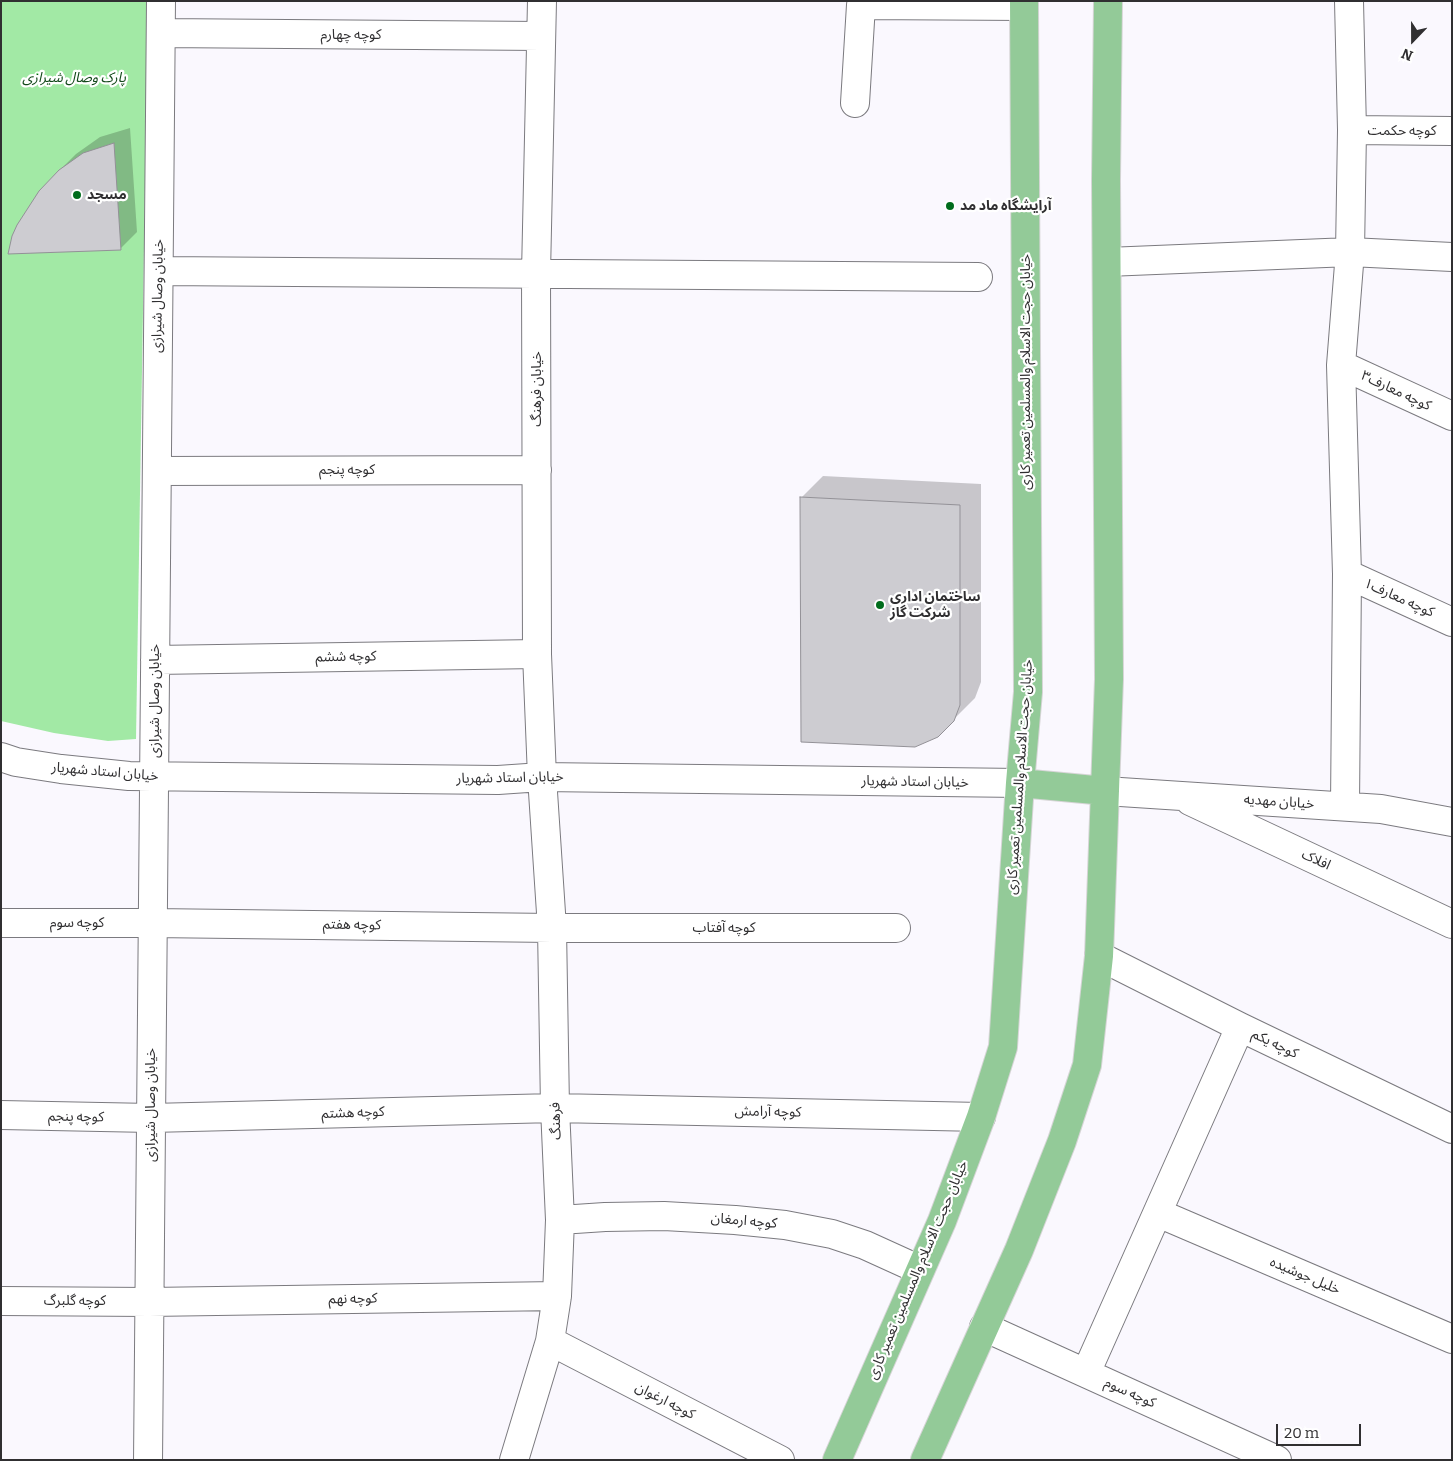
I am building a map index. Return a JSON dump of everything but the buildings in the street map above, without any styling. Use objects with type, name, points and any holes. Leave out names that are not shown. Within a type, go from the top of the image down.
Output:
[{"type":"main road","points":[[925,1460],[1019,1250],[1062,1141],[1087,1065],[1100,956],[1110,679],[1107,262],[1108,1]]},
{"type":"main road","name":"خیابان حجت الاسلام والمسلمین تعمیر کاری","points":[[837,1460],[942,1221],[982,1117],[1003,1047],[1020,783],[1028,692],[1024,3]]},
{"type":"main road","points":[[1020,783],[1105,791]]},
{"type":"street","name":"خیابان وصال شیرازی","points":[[148,1460],[162,1]]},
{"type":"street","name":"خیابان فرهنگ","points":[[542,1],[536,274],[537,654],[542,777]]},
{"type":"street","points":[[1344,806],[1347,574],[1341,365],[1350,252],[1352,130],[1349,1]]},
{"type":"street","points":[[855,103],[861,6],[1024,3]]},
{"type":"street","name":"کوچه چهارم","points":[[161,33],[541,36]]},
{"type":"street","name":"کوچه حکمت","points":[[1352,130],[1452,131]]},
{"type":"street","points":[[1107,262],[1350,252],[1452,257]]},
{"type":"street","points":[[159,271],[978,277]]},
{"type":"street","name":"کوچه معارف۳","points":[[1341,365],[1452,416]]},
{"type":"street","name":"کوچه پنجم","points":[[157,471],[537,470]]},
{"type":"street","name":"کوچه معارف۱","points":[[1347,574],[1452,622]]},
{"type":"street","name":"کوچه ششم","points":[[155,660],[537,654]]},
{"type":"street","name":"خیابان استاد شهریار","points":[[1,757],[16,762],[61,769],[154,777],[498,780],[542,777],[1020,783]]},
{"type":"street","name":"فرهنگ","points":[[514,1460],[550,1342],[557,1296],[560,1220],[555,1108],[552,928],[542,777]]},
{"type":"street","name":"خیابان مهدیه","points":[[1105,791],[1381,809],[1452,822]]},
{"type":"street","name":"افلاک","points":[[1179,796],[1452,924]]},
{"type":"street","name":"کوچه سوم","points":[[1,923],[153,922]]},
{"type":"street","name":"کوچه هفتم","points":[[153,922],[552,928]]},
{"type":"street","name":"کوچه آفتاب","points":[[552,928],[896,928]]},
{"type":"street","name":"کوچه یکم","points":[[1100,956],[1240,1028],[1452,1129]]},
{"type":"street","points":[[1086,1373],[1240,1028]]},
{"type":"street","name":"کوچه آرامش","points":[[555,1108],[982,1117]]},
{"type":"street","name":"کوچه هشتم","points":[[151,1118],[555,1108]]},
{"type":"street","name":"کوچه پنجم","points":[[1,1115],[151,1118]]},
{"type":"street","name":"خلیل جوشیده","points":[[1158,1213],[1452,1339]]},
{"type":"street","name":"کوچه ارمغان","points":[[560,1220],[664,1216],[785,1225],[832,1234],[865,1244],[920,1270]]},
{"type":"street","name":"کوچه نهم","points":[[149,1302],[557,1296]]},
{"type":"street","name":"کوچه گلبرگ","points":[[1,1301],[149,1302]]},
{"type":"street","name":"کوچه سوم","points":[[984,1327],[1277,1460]]},
{"type":"street","name":"کوچه ارغوان","points":[[550,1342],[780,1460]]},
{"type":"green space","name":"پارک وصال شیرازی","points":[[1,1],[148,1],[136,739],[108,741],[54,733],[1,721]]},
{"type":"place","name":"مسجد","points":[[77,195]]},
{"type":"place","name":"آرایشگاه ماد مد","points":[[950,206]]},
{"type":"place","name":"ساختمان اداری شرکت گاز","points":[[880,605]]}]
